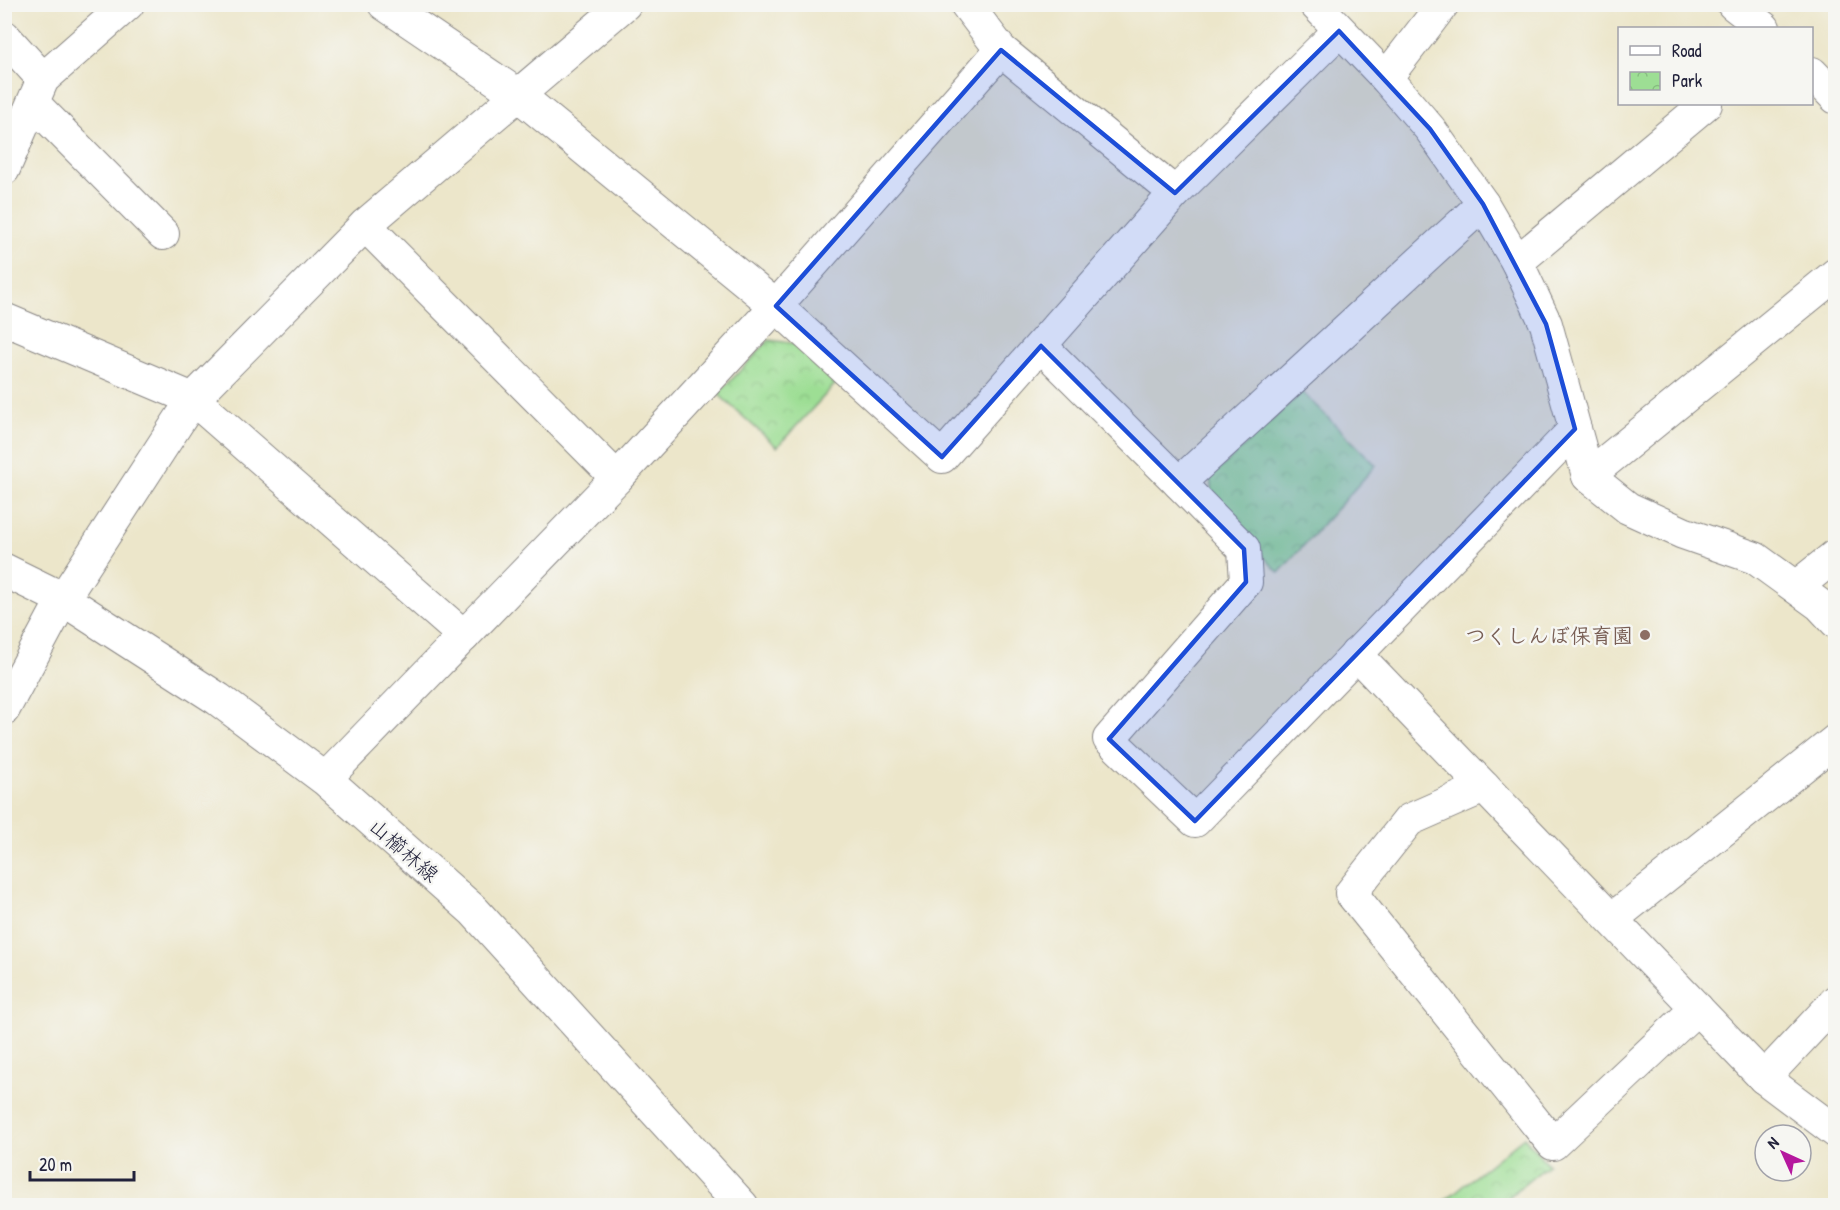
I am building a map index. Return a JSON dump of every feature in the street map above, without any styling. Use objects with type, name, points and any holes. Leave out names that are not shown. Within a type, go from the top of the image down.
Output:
[{"type":"main road","name":"山櫛林線","points":[[4,570],[63,599],[218,699],[326,779],[474,911],[742,1206]]},
{"type":"street","points":[[4,169],[39,92],[128,4]]},
{"type":"street","points":[[384,4],[517,94],[776,306],[942,457],[1175,193],[1339,31]]},
{"type":"street","points":[[4,709],[63,599],[193,399],[365,225],[625,4]]},
{"type":"street","points":[[966,4],[1001,50],[1175,193]]},
{"type":"street","points":[[1315,4],[1386,78],[1430,129],[1483,204],[1517,262],[1546,324],[1588,476],[1628,508],[1683,533],[1755,558],[1820,605],[1836,622]]},
{"type":"street","points":[[1386,78],[1443,4]]},
{"type":"street","points":[[1732,4],[1763,27]]},
{"type":"street","points":[[4,36],[39,92],[163,234]]},
{"type":"street","points":[[326,779],[617,478],[776,306],[1001,50]]},
{"type":"street","points":[[1813,74],[1836,98]]},
{"type":"street","points":[[1517,262],[1705,105]]},
{"type":"street","points":[[1179,483],[1483,204]]},
{"type":"street","points":[[365,225],[617,478]]},
{"type":"street","points":[[1588,476],[1836,274]]},
{"type":"street","points":[[4,319],[193,399],[464,636]]},
{"type":"street","points":[[1041,346],[1244,549],[1246,582],[1109,740],[1195,821],[1575,429]]},
{"type":"street","points":[[1796,587],[1836,555]]},
{"type":"street","points":[[1356,654],[1764,1078],[1836,1132]]},
{"type":"street","points":[[1612,920],[1836,740]]},
{"type":"street","points":[[1484,787],[1409,820],[1351,893],[1553,1144],[1697,1008]]},
{"type":"street","points":[[1764,1078],[1836,1001]]},
{"type":"highlighted area","points":[[1339,31],[1430,129],[1483,204],[1546,324],[1575,429],[1195,821],[1109,739],[1246,582],[1244,549],[1041,346],[942,457],[776,306],[1001,50],[1175,193]]},
{"type":"green space","points":[[769,340],[799,344],[839,380],[777,447],[718,394]]},
{"type":"green space","points":[[1302,392],[1376,465],[1279,573],[1213,503],[1210,478]]},
{"type":"green space","points":[[1524,1137],[1548,1165],[1499,1205],[1439,1205]]},
{"type":"place","name":"つくしんぼ保育園","points":[[1645,635]]}]
